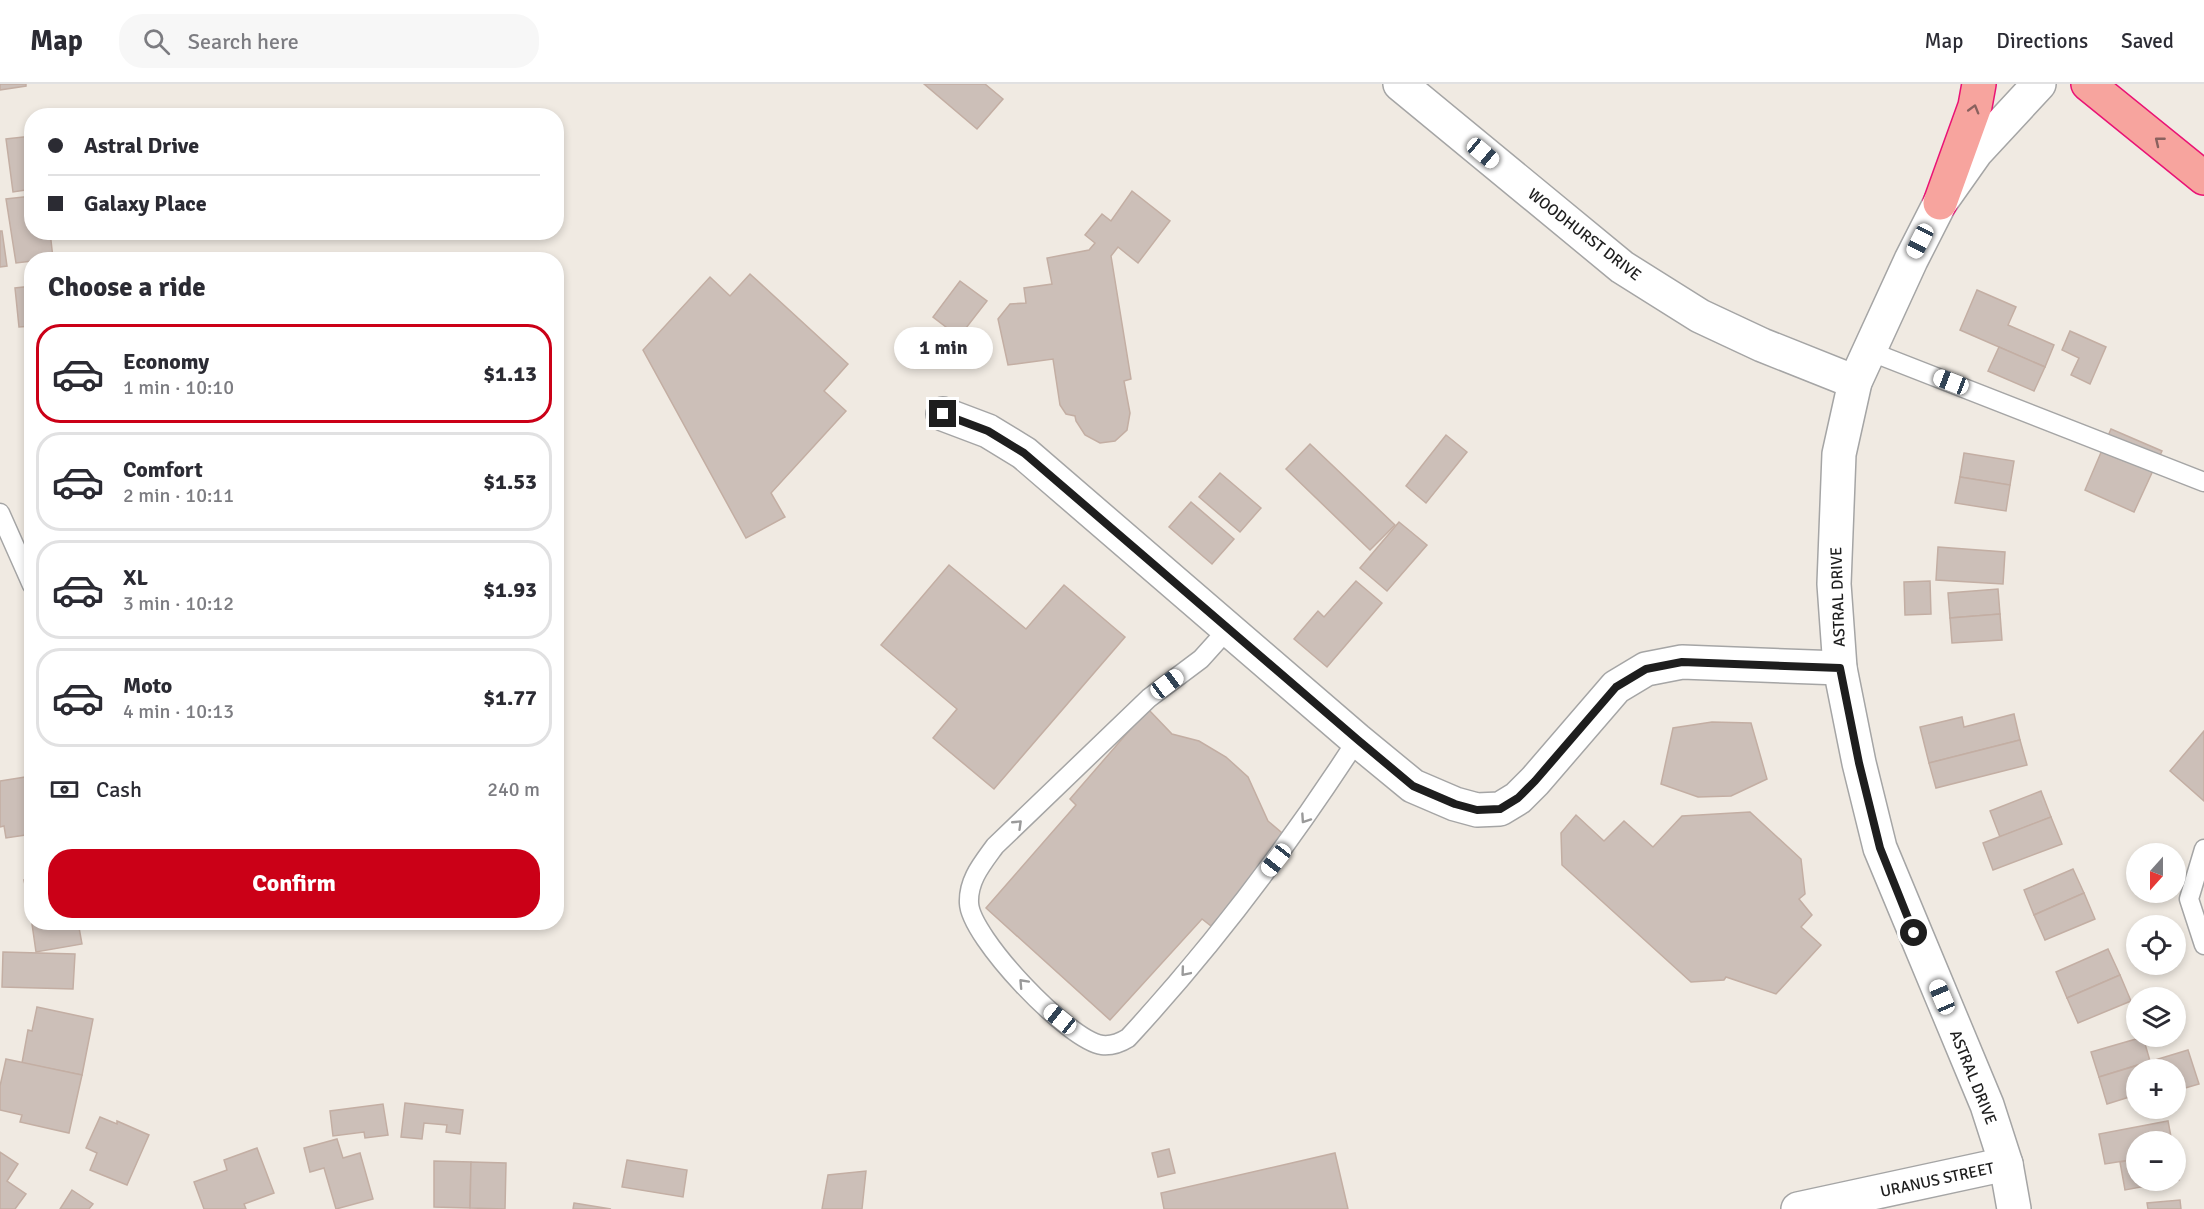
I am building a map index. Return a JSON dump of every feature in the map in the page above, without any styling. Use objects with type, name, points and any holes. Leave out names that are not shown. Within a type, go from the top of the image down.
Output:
[{"type":"highway","points":[[1940,203],[1975,106],[1979,84]]},
{"type":"highway","points":[[2088,84],[2204,178]]},
{"type":"street","name":"WOODHURST DRIVE","points":[[1400,84],[1622,267],[1700,316],[1762,345],[1855,382]]},
{"type":"street","name":"ASTRAL DRIVE","points":[[2014,1209],[2006,1164],[1987,1105],[1880,848],[1859,763],[1840,668],[1834,584],[1839,454],[1855,382],[1940,203],[1976,152],[2039,84]]},
{"type":"street","points":[[943,414],[988,431],[1024,453],[1413,786],[1455,804],[1477,810],[1500,809],[1518,798],[1616,687],[1646,669],[1682,662],[1840,668]]},
{"type":"street","name":"URANUS STREET","points":[[1798,1209],[2006,1164]]},
{"type":"lane","points":[[1869,351],[2204,482]]},
{"type":"lane","points":[[0,513],[24,567]]},
{"type":"lane","points":[[1228,629],[1201,658],[1149,698],[995,846],[976,872],[969,905],[973,920],[992,951],[1047,1009],[1086,1040],[1102,1045],[1118,1044],[1128,1038],[1218,932],[1290,842],[1358,740]]},
{"type":"lane","points":[[2204,849],[2189,898],[2204,945]]},
{"type":"building","points":[[0,84],[26,84],[26,86],[0,90]]},
{"type":"building","points":[[924,84],[985,84],[1003,99],[977,129]]},
{"type":"building","points":[[24,137],[24,190],[13,192],[6,139]]},
{"type":"building","points":[[1132,191],[1170,221],[1138,263],[1118,247],[1111,256],[1131,379],[1124,381],[1130,413],[1127,430],[1115,441],[1100,443],[1085,435],[1075,416],[1066,414],[1060,405],[1053,359],[1008,365],[998,319],[1010,304],[1026,303],[1024,288],[1052,284],[1047,258],[1089,250],[1095,243],[1085,235],[1102,214],[1111,221]]},
{"type":"building","points":[[24,197],[24,240],[51,240],[52,252],[24,252],[24,262],[16,263],[6,199]]},
{"type":"building","points":[[0,231],[2,231],[7,266],[0,267]]},
{"type":"building","points":[[750,274],[848,364],[824,391],[846,411],[771,493],[785,517],[746,538],[643,350],[710,277],[730,296]]},
{"type":"building","points":[[960,281],[987,301],[959,337],[933,317]]},
{"type":"building","points":[[24,287],[24,327],[19,327],[15,288]]},
{"type":"building","points":[[1977,290],[2016,307],[2008,325],[2054,345],[2045,367],[1960,330]]},
{"type":"building","points":[[2070,331],[2106,347],[2090,384],[2071,375],[2079,358],[2062,350]]},
{"type":"building","points":[[1999,347],[2045,367],[2034,391],[1988,371]]},
{"type":"building","points":[[2111,429],[2162,451],[2134,512],[2085,490]]},
{"type":"building","points":[[1446,435],[1467,452],[1426,503],[1406,486]]},
{"type":"building","points":[[1310,444],[1395,525],[1370,550],[1286,469]]},
{"type":"building","points":[[1964,453],[2014,461],[2010,485],[1960,477]]},
{"type":"building","points":[[1220,473],[1261,508],[1240,532],[1199,497]]},
{"type":"building","points":[[1960,477],[2010,485],[2006,511],[1955,503]]},
{"type":"building","points":[[1191,502],[1234,539],[1212,564],[1169,527]]},
{"type":"building","points":[[1399,522],[1427,545],[1387,591],[1360,568]]},
{"type":"building","points":[[1938,547],[2005,552],[2003,584],[1936,580]]},
{"type":"building","points":[[949,565],[1026,629],[1064,585],[1125,637],[994,789],[933,738],[957,709],[881,645]]},
{"type":"building","points":[[1356,581],[1382,603],[1327,667],[1294,639],[1318,611],[1324,617]]},
{"type":"building","points":[[1930,581],[1931,614],[1905,615],[1904,582]]},
{"type":"building","points":[[1998,589],[2000,614],[1950,618],[1948,593]]},
{"type":"building","points":[[2000,614],[2002,640],[1952,643],[1950,618]]},
{"type":"building","points":[[1148,709],[1172,734],[1199,741],[1226,757],[1248,777],[1268,821],[1287,837],[1211,926],[1202,919],[1110,1020],[986,908],[1076,805],[1070,799]]},
{"type":"building","points":[[2014,714],[2020,740],[1929,763],[1920,727],[1962,717],[1964,727]]},
{"type":"building","points":[[1712,722],[1751,723],[1767,779],[1731,796],[1698,797],[1661,784],[1673,728]]},
{"type":"building","points":[[2204,731],[2204,801],[2170,771]]},
{"type":"building","points":[[2020,740],[2027,765],[1936,788],[1929,763]]},
{"type":"building","points":[[24,777],[24,835],[6,838],[4,826],[0,827],[0,781]]},
{"type":"building","points":[[2041,791],[2051,817],[2000,837],[1990,811]]},
{"type":"building","points":[[1750,812],[1801,859],[1805,894],[1799,899],[1812,915],[1801,927],[1821,945],[1776,994],[1726,977],[1724,980],[1691,982],[1562,865],[1561,833],[1576,815],[1604,841],[1624,821],[1653,847],[1682,816]]},
{"type":"building","points":[[2051,817],[2062,844],[1993,870],[1983,843]]},
{"type":"building","points":[[2073,869],[2084,893],[2034,915],[2024,890]]},
{"type":"building","points":[[2084,893],[2095,919],[2045,940],[2034,915]]},
{"type":"building","points":[[33,930],[79,930],[82,944],[36,952]]},
{"type":"building","points":[[2108,949],[2120,975],[2067,998],[2056,972]]},
{"type":"building","points":[[3,952],[75,954],[73,989],[2,987]]},
{"type":"building","points":[[2120,975],[2126,989],[2126,1003],[2078,1023],[2067,998]]},
{"type":"building","points":[[37,1007],[93,1019],[82,1075],[22,1063],[28,1030],[32,1031]]},
{"type":"building","points":[[2126,1042],[2126,1047],[2146,1047],[2149,1059],[2126,1059],[2126,1069],[2099,1077],[2091,1052]]},
{"type":"building","points":[[2188,1050],[2199,1084],[2186,1088],[2186,1059],[2158,1059]]},
{"type":"building","points":[[6,1059],[82,1075],[69,1133],[20,1122],[22,1115],[0,1110],[0,1086]]},
{"type":"building","points":[[2126,1069],[2126,1098],[2107,1104],[2099,1077]]},
{"type":"building","points":[[405,1103],[463,1110],[460,1134],[446,1132],[447,1125],[424,1123],[422,1139],[401,1137]]},
{"type":"building","points":[[383,1104],[388,1135],[365,1138],[364,1132],[333,1136],[330,1111]]},
{"type":"building","points":[[100,1117],[117,1124],[117,1121],[149,1135],[127,1185],[90,1170],[97,1153],[86,1148]]},
{"type":"building","points":[[2168,1121],[2170,1131],[2126,1131],[2126,1161],[2105,1164],[2099,1134]]},
{"type":"building","points":[[337,1139],[343,1158],[360,1153],[373,1199],[336,1209],[324,1168],[310,1172],[304,1148]]},
{"type":"building","points":[[257,1148],[274,1193],[244,1204],[246,1209],[204,1209],[194,1182],[227,1170],[224,1160]]},
{"type":"building","points":[[1169,1149],[1175,1173],[1158,1177],[1152,1153]]},
{"type":"building","points":[[0,1152],[18,1164],[7,1181],[26,1194],[15,1209],[0,1209]]},
{"type":"building","points":[[1335,1153],[1348,1209],[1164,1209],[1161,1193]]},
{"type":"building","points":[[627,1160],[687,1170],[683,1197],[622,1187]]},
{"type":"building","points":[[434,1161],[471,1162],[470,1208],[434,1207]]},
{"type":"building","points":[[2126,1161],[2126,1190],[2125,1190],[2120,1162]]},
{"type":"building","points":[[471,1162],[506,1163],[505,1209],[470,1208]]},
{"type":"building","points":[[866,1171],[862,1209],[822,1209],[828,1175]]},
{"type":"building","points":[[72,1190],[93,1204],[89,1209],[60,1209]]},
{"type":"building","points":[[2180,1200],[2181,1209],[2148,1209],[2147,1203]]},
{"type":"building","points":[[574,1203],[611,1209],[573,1209]]},
{"type":"route","points":[[943,414],[988,431],[1024,453],[1413,786],[1455,804],[1477,810],[1500,809],[1518,798],[1616,687],[1646,669],[1682,662],[1840,668],[1859,763],[1880,848],[1914,933]]}]
